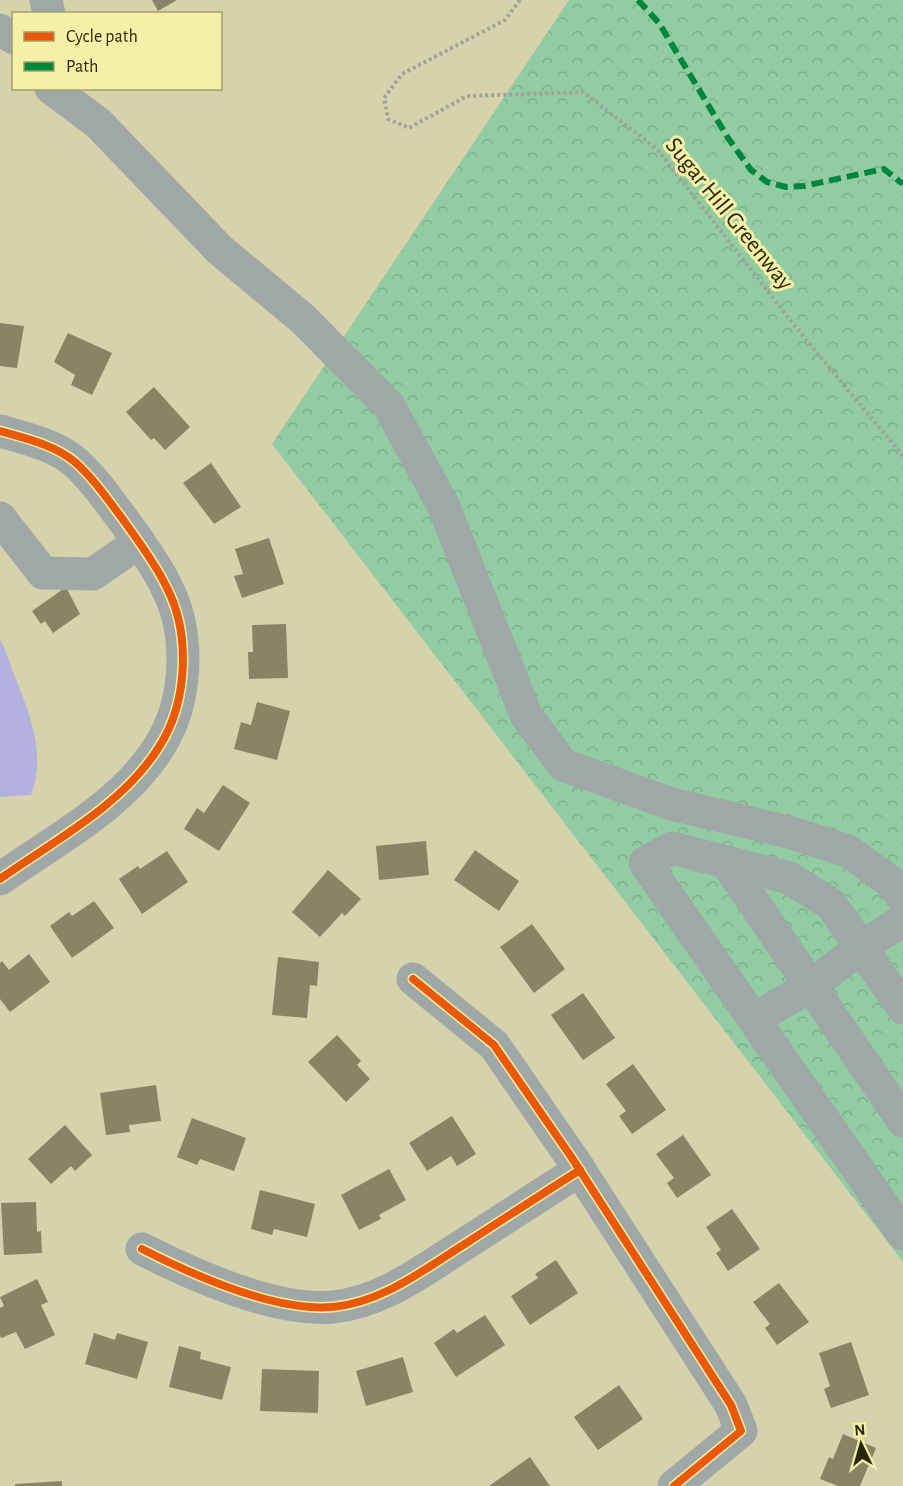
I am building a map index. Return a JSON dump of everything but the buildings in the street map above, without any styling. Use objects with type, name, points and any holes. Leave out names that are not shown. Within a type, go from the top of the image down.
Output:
[{"type":"street","points":[[54,90],[98,123],[220,250],[303,319],[388,406],[444,507],[526,715],[563,765],[672,804],[792,833],[848,851],[892,883],[903,898]]},
{"type":"street","points":[[87,90],[98,123]]},
{"type":"street","points":[[0,431],[34,440],[73,461],[100,489],[139,542],[167,587],[180,629],[183,670],[176,710],[161,745],[133,782],[117,797],[0,879]]},
{"type":"street","points":[[0,518],[43,573],[93,574],[139,542]]},
{"type":"street","points":[[903,1008],[831,904],[789,878],[672,848],[645,862],[903,1234]]},
{"type":"street","points":[[726,862],[903,1121]]},
{"type":"street","points":[[754,1019],[811,986],[860,948],[903,920]]},
{"type":"street","points":[[413,979],[494,1045],[580,1170],[731,1405],[741,1431],[674,1486]]},
{"type":"street","points":[[142,1249],[198,1277],[253,1295],[305,1306],[333,1307],[387,1293],[580,1170]]},
{"type":"green space","points":[[569,0],[903,0],[903,1262],[272,444]]},
{"type":"water","points":[[0,639],[34,733],[37,764],[31,795],[0,797]]},
{"type":"marked path","points":[[638,0],[659,23],[728,138],[751,170],[767,182],[786,187],[804,186],[884,169],[903,184]]},
{"type":"cycle path","points":[[0,431],[39,443],[67,456],[101,490],[157,569],[166,586],[180,625],[183,667],[181,689],[169,729],[144,768],[127,787],[87,820],[0,879]]},
{"type":"cycle path","points":[[413,979],[494,1045],[572,1158],[731,1405],[741,1431],[674,1486]]},
{"type":"cycle path","points":[[142,1249],[185,1270],[261,1298],[310,1307],[352,1304],[404,1282],[580,1170]]}]
